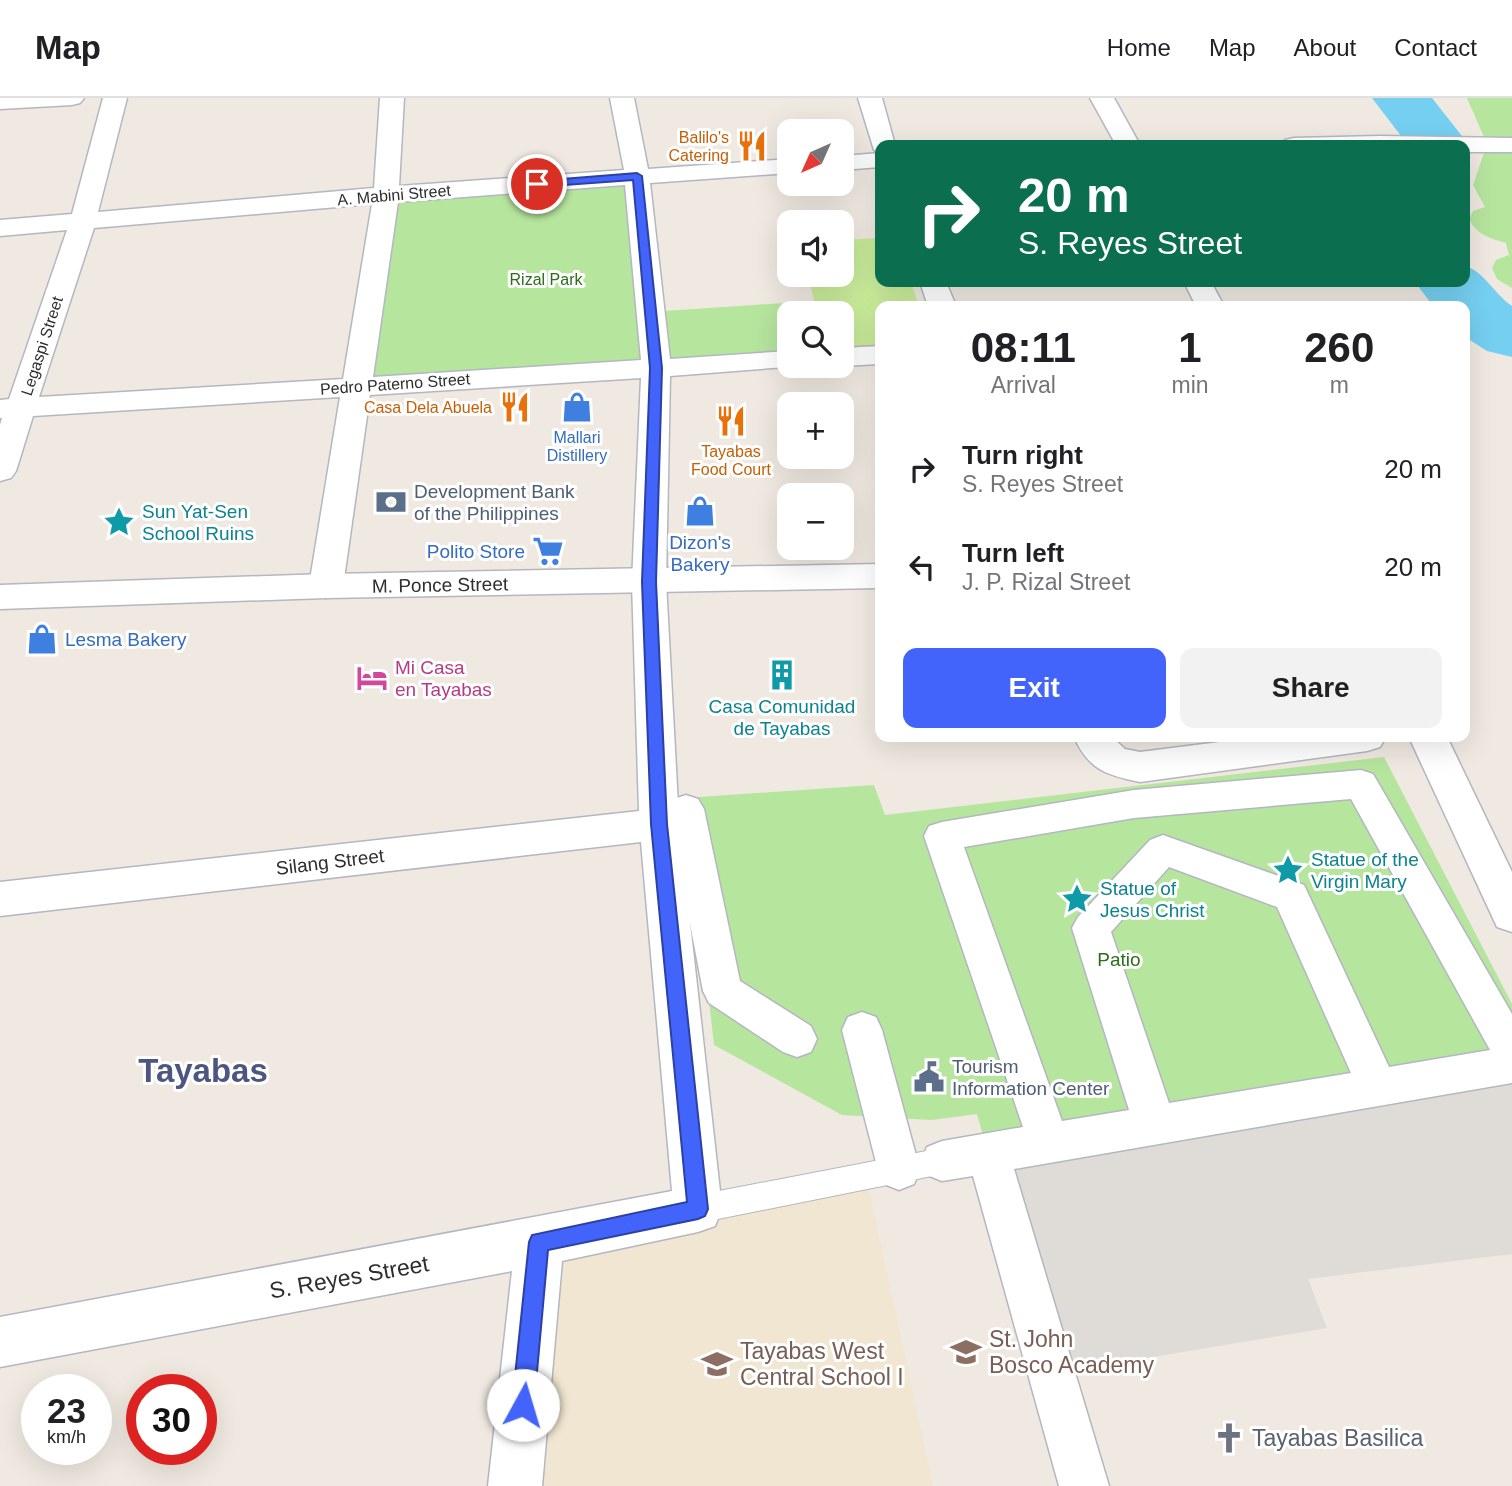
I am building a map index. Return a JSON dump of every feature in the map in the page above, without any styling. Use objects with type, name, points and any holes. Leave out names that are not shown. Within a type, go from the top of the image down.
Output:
[{"type":"street","points":[[0,102],[72,98]]},
{"type":"street","name":"Legaspi Street","points":[[0,471],[11,408],[83,221],[116,98]]},
{"type":"street","points":[[326,586],[386,195],[391,98]]},
{"type":"street","points":[[622,98],[637,176],[656,368],[649,582],[672,816],[698,1209]]},
{"type":"street","points":[[870,98],[882,140]]},
{"type":"street","points":[[1102,98],[1125,140]]},
{"type":"street","points":[[1470,144],[1512,145]]},
{"type":"street","points":[[854,162],[875,160]]},
{"type":"street","name":"A. Mabini Street","points":[[0,228],[386,195],[777,167]]},
{"type":"street","points":[[854,356],[875,355]]},
{"type":"street","name":"Pedro Paterno Street","points":[[11,408],[777,361]]},
{"type":"street","name":"M. Ponce Street","points":[[0,597],[326,586],[875,576]]},
{"type":"street","points":[[1297,742],[1116,755],[1134,804],[1163,849],[1291,896],[1378,1087]]},
{"type":"street","points":[[1430,742],[1512,915]]},
{"type":"street","points":[[1049,1143],[943,836],[1134,804],[1360,784],[1512,1052]]},
{"type":"street","points":[[672,816],[723,991],[797,1039]]},
{"type":"street","name":"Silang Street","points":[[0,899],[672,816]]},
{"type":"street","points":[[1155,1125],[1091,928],[1163,849]]},
{"type":"street","points":[[862,1030],[899,1170]]},
{"type":"street","points":[[942,1161],[1512,1065]]},
{"type":"street","points":[[988,1153],[1084,1486]]},
{"type":"street","name":"S. Reyes Street","points":[[0,1342],[539,1242],[698,1209]]},
{"type":"street","points":[[515,1486],[539,1242]]},
{"type":"lane","points":[[698,1209],[942,1161]]},
{"type":"shaded area","points":[[1512,1065],[1512,1254],[1308,1279],[1327,1328],[1063,1372],[988,1153]]},
{"type":"shaded area","name":"Tayabas West Central School I","points":[[866,1176],[933,1486],[515,1486],[539,1242]]},
{"type":"green space","points":[[1467,98],[1512,98],[1512,288],[1497,279],[1492,268],[1496,260],[1509,255],[1506,243],[1480,232],[1470,221],[1473,211],[1485,207],[1473,185],[1487,144]]},
{"type":"green space","name":"Rizal Park","points":[[637,176],[650,312],[777,303],[777,361],[356,387],[386,195]]},
{"type":"green space","points":[[875,238],[875,287],[913,287],[917,301],[875,301],[875,348],[854,349],[854,301],[814,301],[811,287],[854,287],[854,239]]},
{"type":"green space","name":"Patio","points":[[1384,757],[1512,1004],[1512,1065],[988,1153],[977,1114],[931,1120],[842,1115],[714,1045],[710,1009],[671,799],[874,785],[885,815]]},
{"type":"waterway","points":[[1401,98],[1435,140]]},
{"type":"waterway","points":[[1453,287],[1465,301]]},
{"type":"waterway","points":[[1470,307],[1512,336]]},
{"type":"place","name":"Balilo's Catering","points":[[752,146]]},
{"type":"place","name":"Casa Dela Abuela","points":[[515,407]]},
{"type":"place","name":"Mallari Distillery","points":[[577,407]]},
{"type":"place","name":"Tayabas Food Court","points":[[731,421]]},
{"type":"place","name":"Development Bank of the Philippines","points":[[391,502]]},
{"type":"place","name":"Dizon's Bakery","points":[[700,511]]},
{"type":"place","name":"Sun Yat-Sen School Ruins","points":[[119,522]]},
{"type":"place","name":"Polito Store","points":[[548,551]]},
{"type":"place","name":"Lesma Bakery","points":[[42,639]]},
{"type":"place","name":"Casa Comunidad de Tayabas","points":[[782,675]]},
{"type":"place","name":"Mi Casa en Tayabas","points":[[372,678]]},
{"type":"place","name":"Statue of the Virgin Mary","points":[[1288,870]]},
{"type":"place","name":"Statue of Jesus Christ","points":[[1077,899]]},
{"type":"place","name":"Tourism Information Center","points":[[929,1077]]},
{"type":"place","name":"St. John Bosco Academy","points":[[966,1352]]},
{"type":"place","name":"Tayabas West Central School I","points":[[717,1364]]},
{"type":"place","name":"Tayabas Basilica","points":[[1229,1438]]},
{"type":"district","name":"Tayabas","points":[[203,1070]]},
{"type":"route","points":[[523,1405],[539,1242],[698,1209],[659,824],[649,582],[656,368],[637,176],[537,184]]}]
